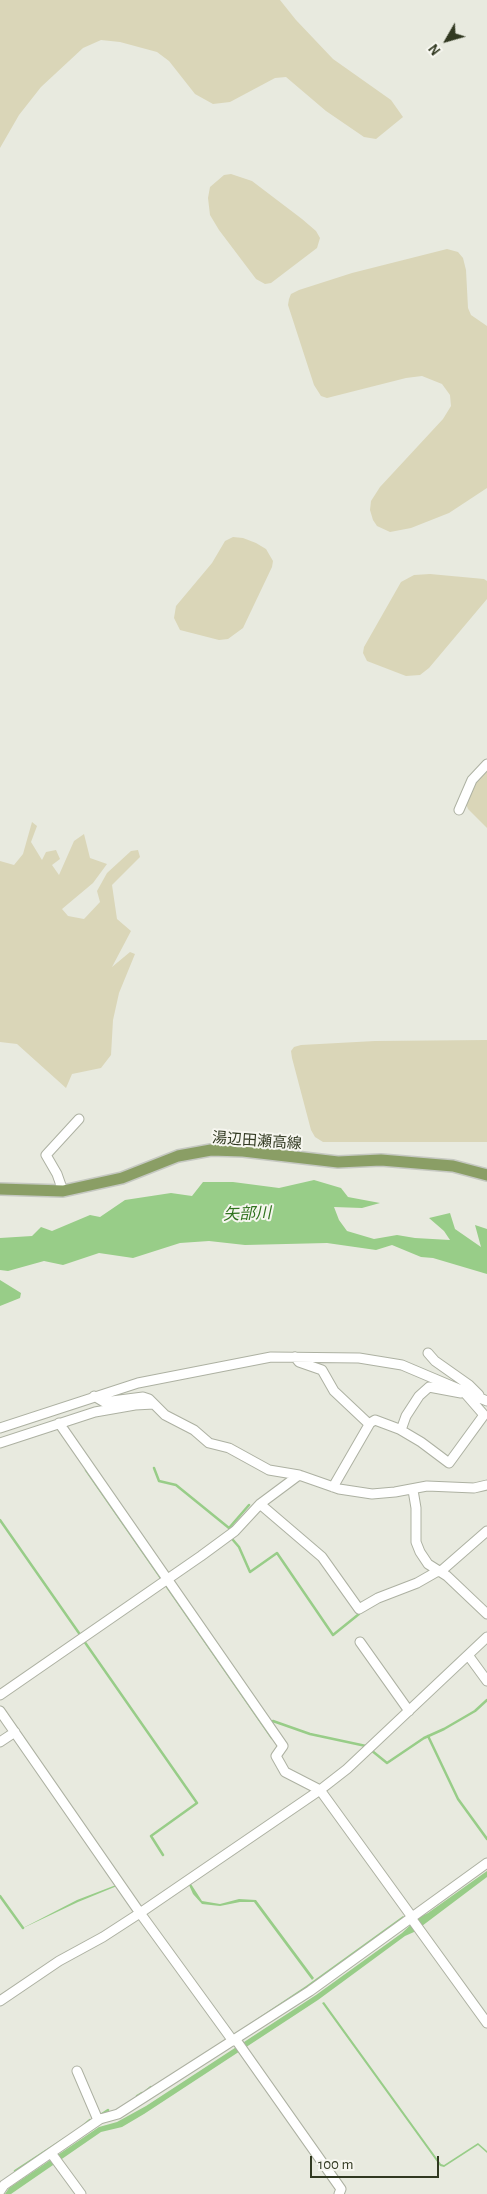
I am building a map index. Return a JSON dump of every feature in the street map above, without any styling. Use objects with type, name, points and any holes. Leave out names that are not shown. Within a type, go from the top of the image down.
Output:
[{"type":"main road","name":"湯辺田瀬高線","points":[[0,1188],[63,1191],[122,1178],[178,1156],[211,1150],[243,1151],[338,1162],[381,1160],[453,1166],[487,1175]]},
{"type":"street","points":[[459,810],[472,780],[487,764]]},
{"type":"street","points":[[63,1191],[57,1174],[46,1155],[79,1119]]},
{"type":"street","points":[[428,1353],[435,1361],[469,1385],[484,1400]]},
{"type":"street","points":[[0,1428],[138,1383],[271,1357],[359,1358],[402,1364],[484,1400]]},
{"type":"street","points":[[295,1357],[299,1362],[318,1367],[322,1370],[334,1391],[369,1424]]},
{"type":"street","points":[[333,1487],[369,1424],[375,1420],[401,1430],[449,1463],[484,1415],[463,1391],[429,1387],[419,1396],[406,1416],[401,1430]]},
{"type":"street","points":[[94,1396],[104,1402],[142,1397],[154,1404],[165,1415],[194,1430],[209,1442],[229,1448],[269,1470],[299,1475],[333,1487],[372,1494],[413,1490],[427,1486],[474,1488],[487,1485]]},
{"type":"street","points":[[0,1443],[95,1412],[154,1404]]},
{"type":"street","points":[[59,1423],[283,1746],[276,1756],[285,1772],[320,1790],[487,2023]]},
{"type":"street","points":[[0,1695],[235,1531],[260,1504],[299,1475]]},
{"type":"street","points":[[413,1490],[416,1508],[416,1542],[428,1564],[487,1614]]},
{"type":"street","points":[[260,1504],[322,1557],[359,1609],[378,1598],[439,1572],[487,1531]]},
{"type":"street","points":[[0,2001],[59,1961],[103,1937],[140,1913],[320,1790],[347,1769],[487,1638]]},
{"type":"street","points":[[360,1642],[409,1711]]},
{"type":"street","points":[[468,1655],[487,1681]]},
{"type":"street","points":[[0,1711],[140,1913],[341,2189],[339,2194]]},
{"type":"street","points":[[0,1742],[15,1732]]},
{"type":"street","points":[[0,2190],[9,2181],[54,2157],[98,2120],[118,2114],[310,1991],[487,1863]]},
{"type":"street","points":[[77,2071],[98,2120]]},
{"type":"street","points":[[54,2157],[81,2194]]},
{"type":"street","points":[[0,2177],[9,2181]]},
{"type":"shaded area","points":[[0,0],[280,0],[333,59],[391,100],[403,117],[376,139],[364,137],[326,111],[286,77],[275,78],[230,102],[213,104],[195,94],[169,61],[157,52],[120,42],[101,40],[83,48],[41,87],[19,115],[0,148]]},
{"type":"shaded area","points":[[231,174],[252,181],[302,219],[316,231],[320,238],[317,248],[271,283],[265,284],[256,279],[210,215],[208,198],[210,187],[224,175]]},
{"type":"shaded area","points":[[447,249],[458,252],[463,258],[466,270],[468,308],[471,315],[487,326],[487,488],[449,513],[411,528],[390,532],[377,526],[373,520],[370,510],[371,501],[380,487],[443,419],[451,406],[450,395],[442,384],[422,376],[406,378],[327,398],[321,396],[314,385],[288,305],[289,299],[291,294],[299,290],[352,273]]},
{"type":"shaded area","points":[[233,537],[243,538],[266,549],[273,561],[272,567],[243,628],[228,639],[219,640],[180,630],[174,618],[176,606],[212,563],[225,541]]},
{"type":"shaded area","points":[[430,574],[484,579],[487,581],[487,599],[429,668],[420,675],[406,676],[367,661],[363,653],[364,647],[401,582],[414,575]]},
{"type":"shaded area","points":[[487,766],[487,828],[468,809],[465,801],[464,787]]},
{"type":"shaded area","points":[[32,822],[37,826],[31,842],[42,860],[46,852],[56,850],[60,859],[52,865],[59,875],[74,841],[84,834],[90,858],[107,864],[93,883],[62,909],[68,916],[84,919],[100,902],[97,891],[107,873],[131,851],[138,850],[140,857],[112,885],[117,919],[131,931],[112,967],[130,952],[135,954],[119,993],[113,1020],[111,1055],[101,1068],[72,1074],[66,1088],[17,1044],[0,1042],[0,861],[14,865],[23,854]]},
{"type":"shaded area","points":[[487,1040],[487,1142],[323,1142],[315,1137],[311,1130],[292,1058],[291,1051],[294,1047],[375,1041]]},
{"type":"water","name":"矢部川","points":[[314,1180],[341,1188],[348,1197],[380,1203],[362,1208],[334,1207],[339,1220],[347,1231],[374,1239],[397,1235],[450,1240],[444,1231],[429,1218],[450,1213],[455,1229],[481,1247],[475,1225],[487,1229],[487,1274],[433,1258],[421,1257],[392,1245],[376,1250],[327,1243],[245,1245],[209,1241],[180,1243],[133,1258],[99,1253],[63,1265],[44,1261],[8,1271],[0,1270],[0,1238],[32,1236],[41,1227],[52,1231],[90,1215],[100,1217],[125,1200],[171,1193],[192,1196],[203,1182],[233,1182],[279,1188]]},
{"type":"water","points":[[0,1280],[21,1293],[20,1298],[0,1306]]},
{"type":"water","points":[[487,1871],[487,1877],[414,1932],[405,1936],[318,2000],[144,2114],[122,2127],[101,2132],[11,2194],[5,2194],[9,2188],[99,2127],[117,2122],[146,2106],[316,1995],[402,1933],[418,1918]]},
{"type":"water","points":[[191,1884],[202,1901],[220,1904],[239,1899],[256,1900],[314,1978],[312,1980],[254,1902],[240,1902],[220,1906],[202,1904],[193,1894],[189,1885]]},
{"type":"water","points":[[117,1886],[19,1930],[77,1900]]},
{"type":"water","points":[[403,1916],[308,1987],[234,2034],[306,1986]]},
{"type":"water","points":[[324,2002],[441,2164],[444,2165],[478,2143],[487,2153],[478,2145],[444,2167],[440,2166],[322,2003]]},
{"type":"waterway","points":[[154,1468],[159,1481],[176,1485],[229,1528],[249,1505]]},
{"type":"waterway","points":[[86,1470],[272,1738]]},
{"type":"waterway","points":[[0,1520],[81,1636]]},
{"type":"waterway","points":[[233,1540],[239,1547],[250,1572],[277,1553],[333,1635],[359,1614]]},
{"type":"waterway","points":[[84,1641],[197,1803],[151,1836],[163,1855]]},
{"type":"waterway","points":[[271,1723],[273,1721],[310,1734],[366,1746],[387,1763],[424,1738],[475,1711],[487,1700]]},
{"type":"waterway","points":[[428,1736],[458,1799],[487,1839]]},
{"type":"waterway","points":[[0,1896],[23,1928]]},
{"type":"waterway","points":[[146,2091],[151,2087]]},
{"type":"waterway","points":[[137,2096],[142,2093]]},
{"type":"waterway","points":[[102,2114],[108,2110]]},
{"type":"waterway","points":[[83,2126],[90,2120]]},
{"type":"waterway","points":[[15,2171],[64,2139]]}]
